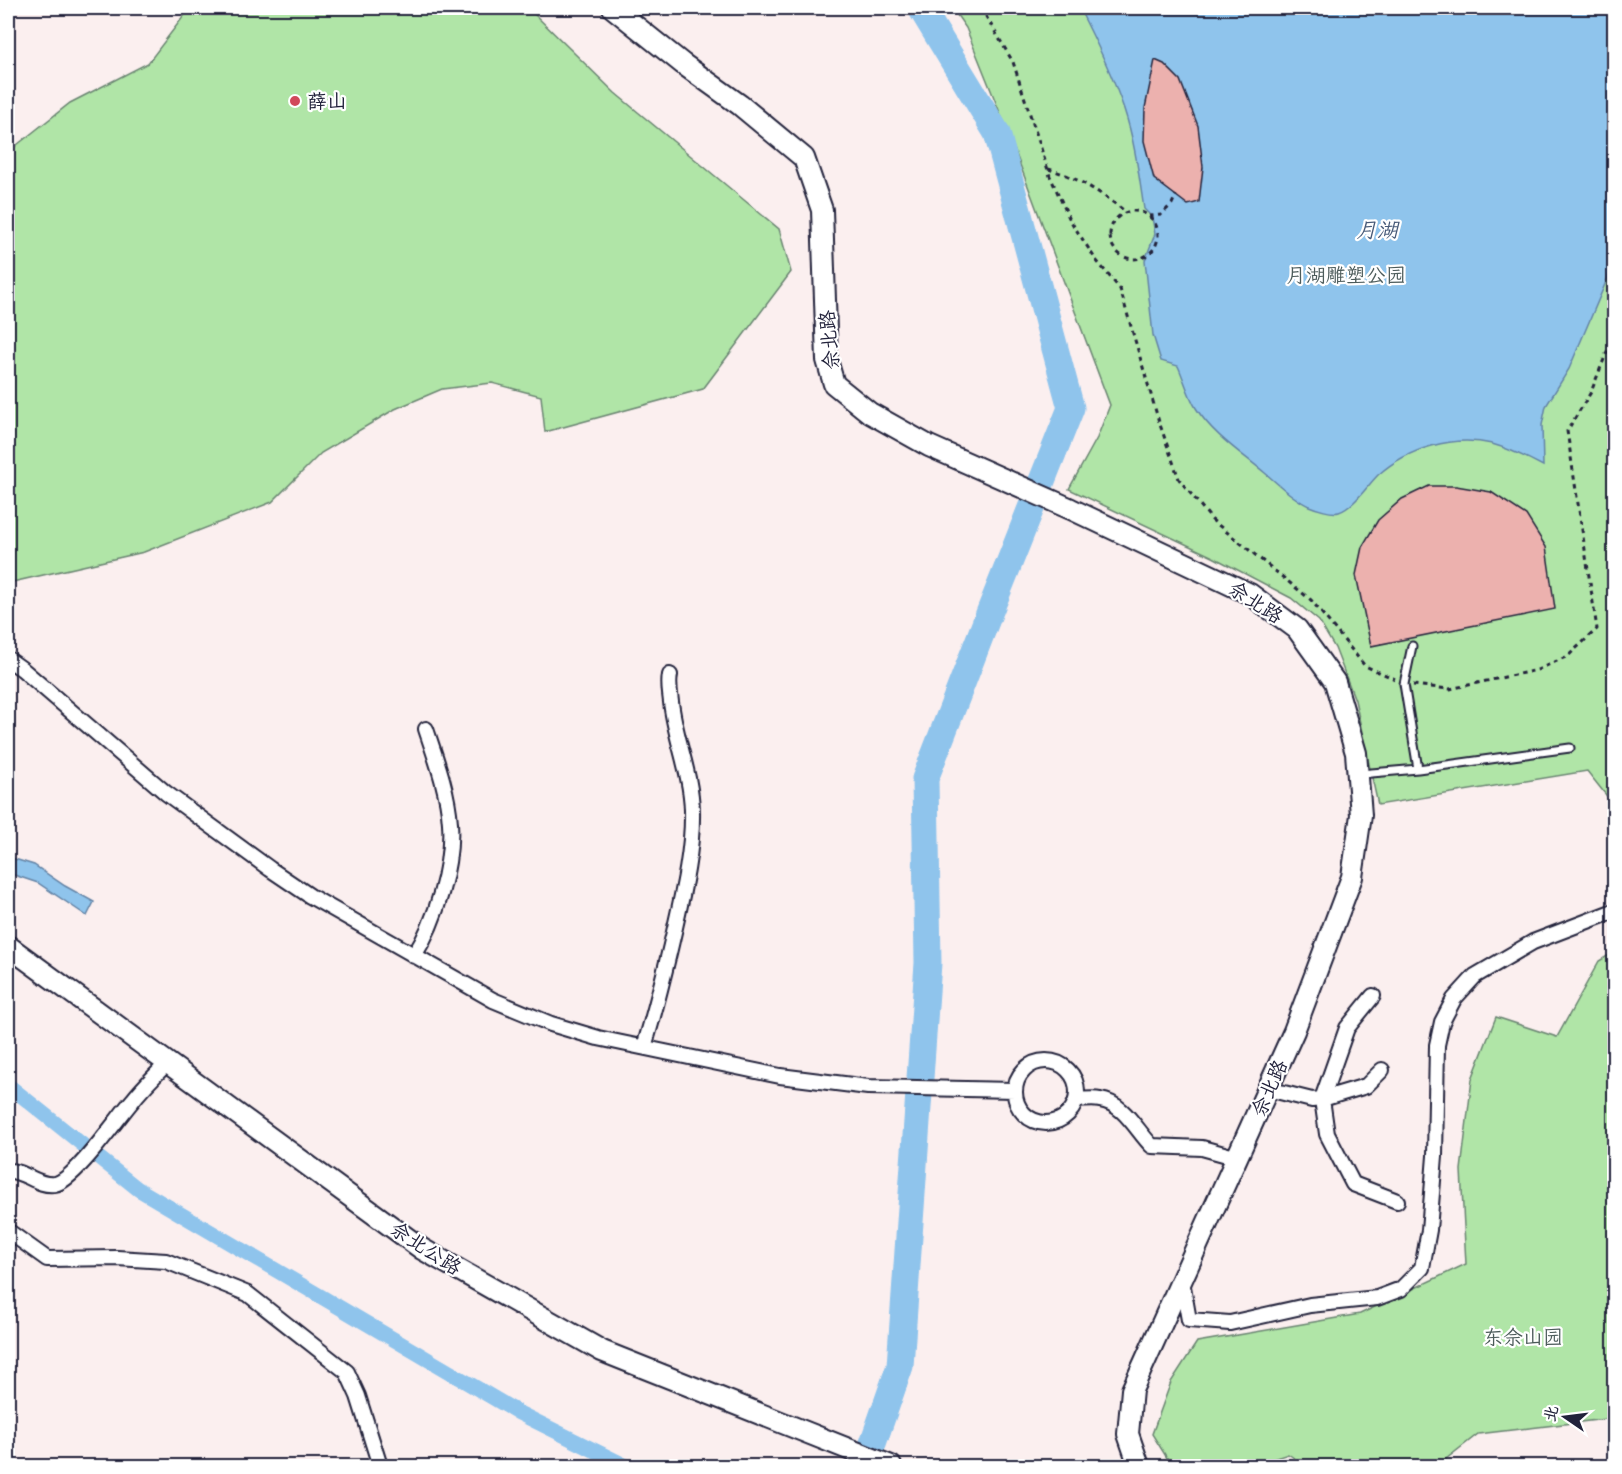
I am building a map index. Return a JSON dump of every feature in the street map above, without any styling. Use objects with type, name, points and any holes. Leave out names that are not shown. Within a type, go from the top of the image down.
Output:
[{"type":"main road","name":"佘北路","points":[[613,8],[683,64],[740,105],[804,158],[822,210],[827,360],[834,384],[870,413],[929,446],[1071,509],[1250,594],[1297,629],[1335,682],[1356,753],[1358,774],[1361,815],[1352,877],[1294,1031],[1132,1390],[1128,1434],[1139,1467]]},
{"type":"main road","name":"佘北公路","points":[[8,946],[422,1249],[602,1351],[891,1467]]},
{"type":"street","points":[[8,659],[166,793],[202,821],[310,896],[493,999],[551,1024],[598,1038],[780,1076],[868,1087],[1015,1090]]},
{"type":"street","points":[[644,1047],[666,967],[682,897],[690,847],[692,810],[685,767],[673,722],[668,682],[670,675]]},
{"type":"street","points":[[414,956],[430,924],[445,876],[450,846],[450,823],[446,798],[426,729]]},
{"type":"street","points":[[1182,1281],[1189,1320],[1230,1323],[1310,1305],[1377,1298],[1401,1289],[1422,1268],[1429,1230],[1435,1156],[1437,1045],[1442,1022],[1454,999],[1475,976],[1533,942],[1614,911]]},
{"type":"street","points":[[1373,996],[1347,1028],[1322,1099],[1328,1134],[1353,1184],[1397,1201]]},
{"type":"street","points":[[1044,1061],[1063,1065],[1073,1076],[1077,1088],[1076,1100],[1070,1112],[1063,1119],[1049,1123],[1035,1122],[1024,1115],[1017,1105],[1015,1090],[1018,1077],[1028,1066],[1044,1061]]},
{"type":"street","points":[[8,1171],[16,1170],[49,1185],[58,1183],[76,1170],[134,1098],[167,1062]]},
{"type":"street","points":[[1268,1089],[1311,1100],[1322,1099],[1366,1086],[1382,1070]]},
{"type":"street","points":[[1076,1100],[1101,1100],[1117,1106],[1152,1146],[1202,1148],[1238,1158]]},
{"type":"street","points":[[8,1231],[47,1259],[117,1258],[166,1261],[248,1294],[347,1372],[358,1396],[380,1467]]},
{"type":"lane","points":[[1412,646],[1404,684],[1418,769]]},
{"type":"lane","points":[[1358,774],[1418,769],[1570,748]]},
{"type":"path","points":[[981,8],[1013,62],[1047,169],[1070,220],[1096,260],[1120,289],[1159,422],[1179,479],[1212,520],[1311,600],[1365,666],[1404,684],[1450,690],[1537,670],[1568,656],[1597,629],[1567,431],[1591,392],[1614,334]]},
{"type":"path","points":[[1047,169],[1085,183],[1127,213]]},
{"type":"path","points":[[1149,216],[1157,230],[1156,245],[1145,257],[1130,259],[1122,256],[1116,251],[1110,237],[1114,222],[1127,213],[1161,216],[1172,204],[1176,195]]},
{"type":"green space","name":"薛山","points":[[190,8],[528,8],[615,93],[779,229],[791,272],[703,389],[545,432],[541,396],[492,383],[442,389],[395,409],[321,453],[272,502],[144,552],[8,583],[8,152],[70,103],[148,63]]},
{"type":"green space","name":"月湖雕塑公园","points":[[952,8],[1614,8],[1614,805],[1587,771],[1378,805],[1355,700],[1335,648],[1319,621],[1291,598],[1213,557],[1069,489],[1097,438],[1110,405],[1007,130],[966,28]]},
{"type":"green space","name":"东佘山园","points":[[1614,952],[1614,1418],[1478,1434],[1437,1466],[1306,1466],[1288,1454],[1252,1466],[1172,1466],[1152,1434],[1171,1382],[1197,1342],[1360,1314],[1466,1264],[1461,1170],[1472,1079],[1496,1017],[1557,1037],[1599,961]]},
{"type":"water","name":"月湖","points":[[1079,8],[1614,8],[1614,263],[1569,369],[1546,406],[1542,425],[1543,466],[1492,444],[1462,441],[1432,446],[1417,451],[1390,466],[1344,510],[1332,512],[1312,507],[1297,499],[1219,435],[1196,408],[1178,366],[1161,361],[1153,335],[1145,260],[1155,234],[1152,217],[1144,209],[1134,146],[1124,109]]},
{"type":"water","points":[[8,857],[34,865],[94,902],[87,916],[38,883],[8,873]]},
{"type":"building","points":[[1155,60],[1164,64],[1180,80],[1198,126],[1203,167],[1199,202],[1188,205],[1154,179],[1144,141],[1145,108]]},
{"type":"building","points":[[1429,486],[1456,486],[1491,492],[1526,515],[1546,547],[1555,609],[1371,646],[1356,575],[1362,547],[1378,520],[1402,499]]},
{"type":"waterway","points":[[865,1466],[900,1366],[928,963],[925,779],[1071,408],[997,133],[921,8]]},
{"type":"waterway","points":[[8,1085],[138,1189],[519,1413],[626,1466]]},
{"type":"place","name":"薛山","points":[[295,101]]}]
